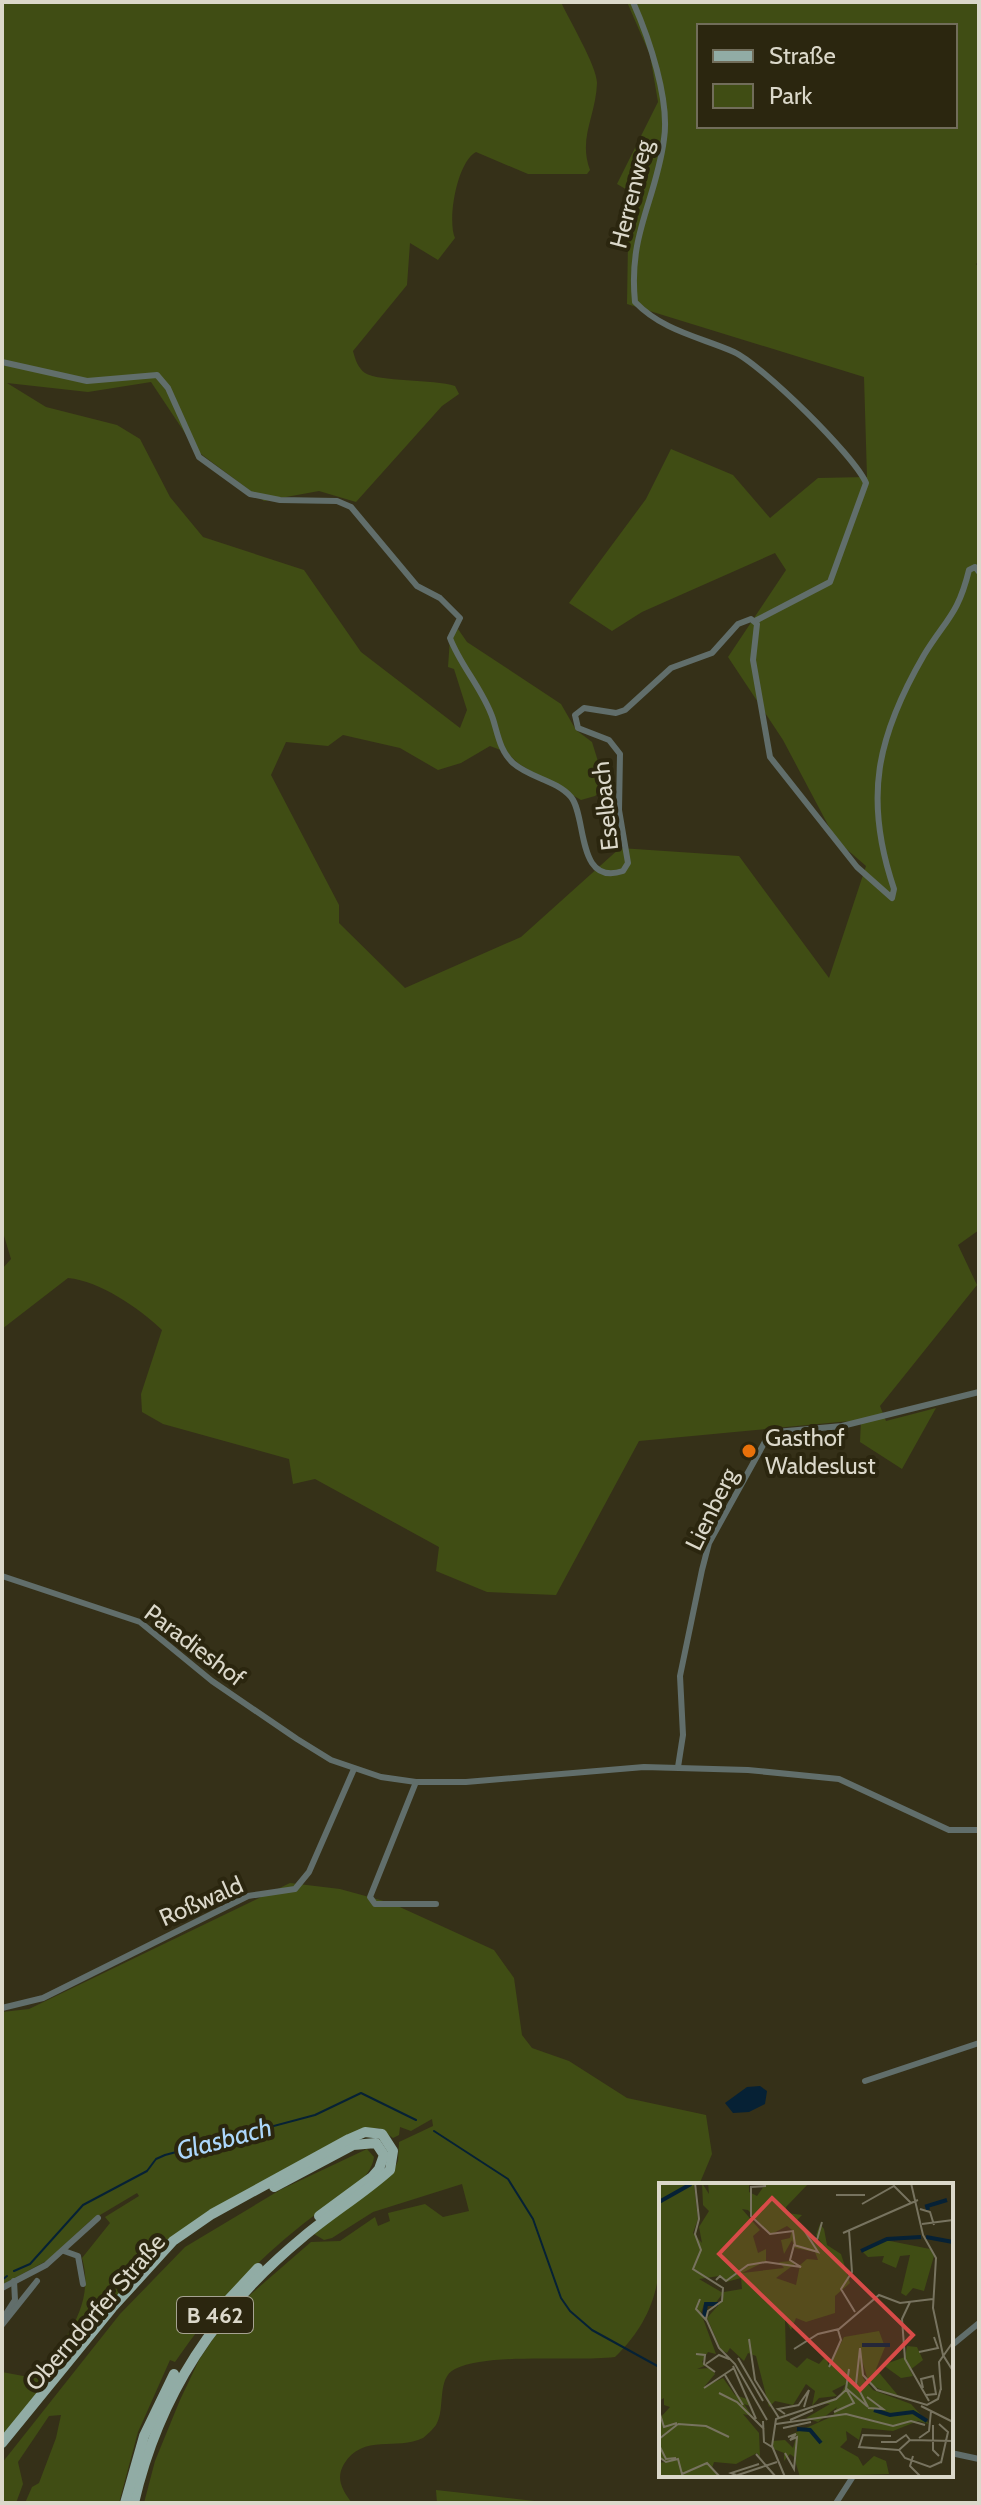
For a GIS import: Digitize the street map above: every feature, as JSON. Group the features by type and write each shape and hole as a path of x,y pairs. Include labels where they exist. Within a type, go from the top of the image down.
{"main road":[{"name":"Oberndorfer Straße","path":"2,2443 112,2308 173,2241 212,2214 349,2139 365,2132 382,2134 393,2151 390,2170 305,2235 257,2279 192,2358 152,2438 134,2503"},
{"name":"Oberndorfer Straße","path":"2,2454 142,2282 178,2246 218,2218 353,2145 376,2143 384,2155 379,2169 259,2267 201,2333 155,2409 125,2503"}],"street":[{"name":"Herrenweg","path":"633,2 651,51 665,125 659,166 640,219 635,249 635,302 656,319 691,337 738,354 852,459 861,471 866,490 830,582 755,621"},
{"name":"Eselbach","path":"2,362 87,381 157,375 168,388 199,457 250,494 280,500 337,501 351,507 417,586 455,610 460,618 450,638 477,684 502,749 517,766 570,796 581,813 584,851 594,863 610,873 623,871 628,863 619,810 620,754 609,740 578,728 575,715 584,708 616,713 625,710 671,668 712,653 738,624 747,619 755,621"},
{"path":"755,621 757,629 753,660 770,757 857,867 892,898 894,889 878,818 876,775 885,735 923,657 955,613 969,570 975,567 979,572"},
{"name":"Lienberg","path":"678,1767 683,1735 680,1676 709,1543 767,1438 776,1432 842,1426 979,1392"},
{"name":"Paradieshof","path":"2,1576 140,1622 236,1699 331,1760 354,1769"},
{"path":"354,1769 416,1782 466,1782 678,1767 839,1779 949,1830 979,1830"},
{"name":"Roßwald","path":"2,2008 43,1998 248,1896 295,1889 309,1872 354,1769"},
{"path":"416,1782 370,1897 375,1904 385,1906 436,1904"},
{"path":"865,2081 979,2043"},
{"path":"2,2288 46,2265 98,2218"},
{"path":"64,2251 78,2256 83,2284"},
{"path":"2,2322 15,2300 14,2281"},
{"path":"2,2322 37,2281"},
{"path":"953,2344 979,2323"},
{"path":"953,2453 979,2459"},
{"path":"836,2503 853,2477"}],"green space":[{"path":"2,2 561,2 596,75 596,95 586,148 590,170 587,174 528,174 476,152 464,167 455,192 452,218 455,238 438,260 410,243 407,285 353,351 359,366 372,376 446,384 455,386 459,394 442,406 356,502 319,491 264,501 197,451 151,382 88,392 7,383 46,407 117,425 140,439 170,497 203,537 304,570 361,652 460,728 467,710 454,669 448,667 450,638 458,629 467,642 561,704 576,730 592,742 606,787 595,796 581,800 519,764 506,752 490,746 461,763 438,770 400,748 343,735 328,746 286,742 271,775 339,905 339,923 405,988 521,937 620,848 739,856 829,978 866,866 836,840 783,740 728,657 786,570 775,553 642,612 612,631 569,603 646,499 671,449 733,475 770,518 818,478 867,477 864,377 627,304 628,242 641,198 617,184 658,102 650,55 627,2 979,2 979,261 976,264 979,268 979,1230 958,1245 977,1285 880,1406 886,1421 936,1408 902,1469 860,1442 861,1420 639,1441 556,1595 487,1592 436,1571 439,1547 315,1479 293,1484 289,1459 163,1424 142,1412 141,1394 162,1330 106,1290 68,1278 2,1329 2,1269 11,1259 2,1229"},
{"path":"290,1883 340,1889 391,1903 494,1950 514,1978 522,2035 532,2048 569,2061 627,2098 706,2115 712,2154 700,2183 659,2183 659,2270 653,2298 645,2318 615,2357 510,2359 455,2369 445,2379 436,2425 424,2437 413,2442 361,2449 344,2464 340,2480 352,2503 144,2503 155,2461 199,2360 223,2324 251,2294 311,2242 340,2241 375,2217 378,2226 390,2221 388,2213 425,2204 443,2217 469,2211 462,2184 373,2212 332,2238 324,2240 314,2234 392,2173 398,2161 399,2142 433,2126 432,2119 411,2131 400,2127 399,2135 393,2138 379,2128 365,2128 163,2246 2,2437 2,2372 34,2378 56,2352 81,2308 85,2276 82,2258 110,2223 105,2217 139,2196 137,2193 90,2221 48,2260 2,2285 2,2012 29,2009"},
{"path":"367,2149 374,2157 372,2166 361,2181 299,2227 260,2262 223,2299 175,2362 170,2360 138,2432 119,2503 25,2503 32,2487 39,2483 61,2415 49,2416 18,2462 23,2484 16,2503 2,2503 2,2463 120,2314 185,2247 280,2190"},
{"path":"436,2490 552,2503 437,2503"}],"water":[{"path":"760,2086 767,2091 765,2104 749,2112 733,2113 725,2103 747,2087"}],"waterway":[{"name":"Glasbach","path":"14,2271 30,2264 83,2205 147,2171 156,2159 165,2155 315,2115 361,2093 416,2120"},
{"name":"Glasbach","path":"434,2131 508,2179 533,2219 561,2298 570,2311 592,2330 659,2367"},
{"name":"Glasbach","path":"2,2280 7,2276"}],"place":[{"name":"Gasthof Waldeslust","path":"749,1451"}]}
